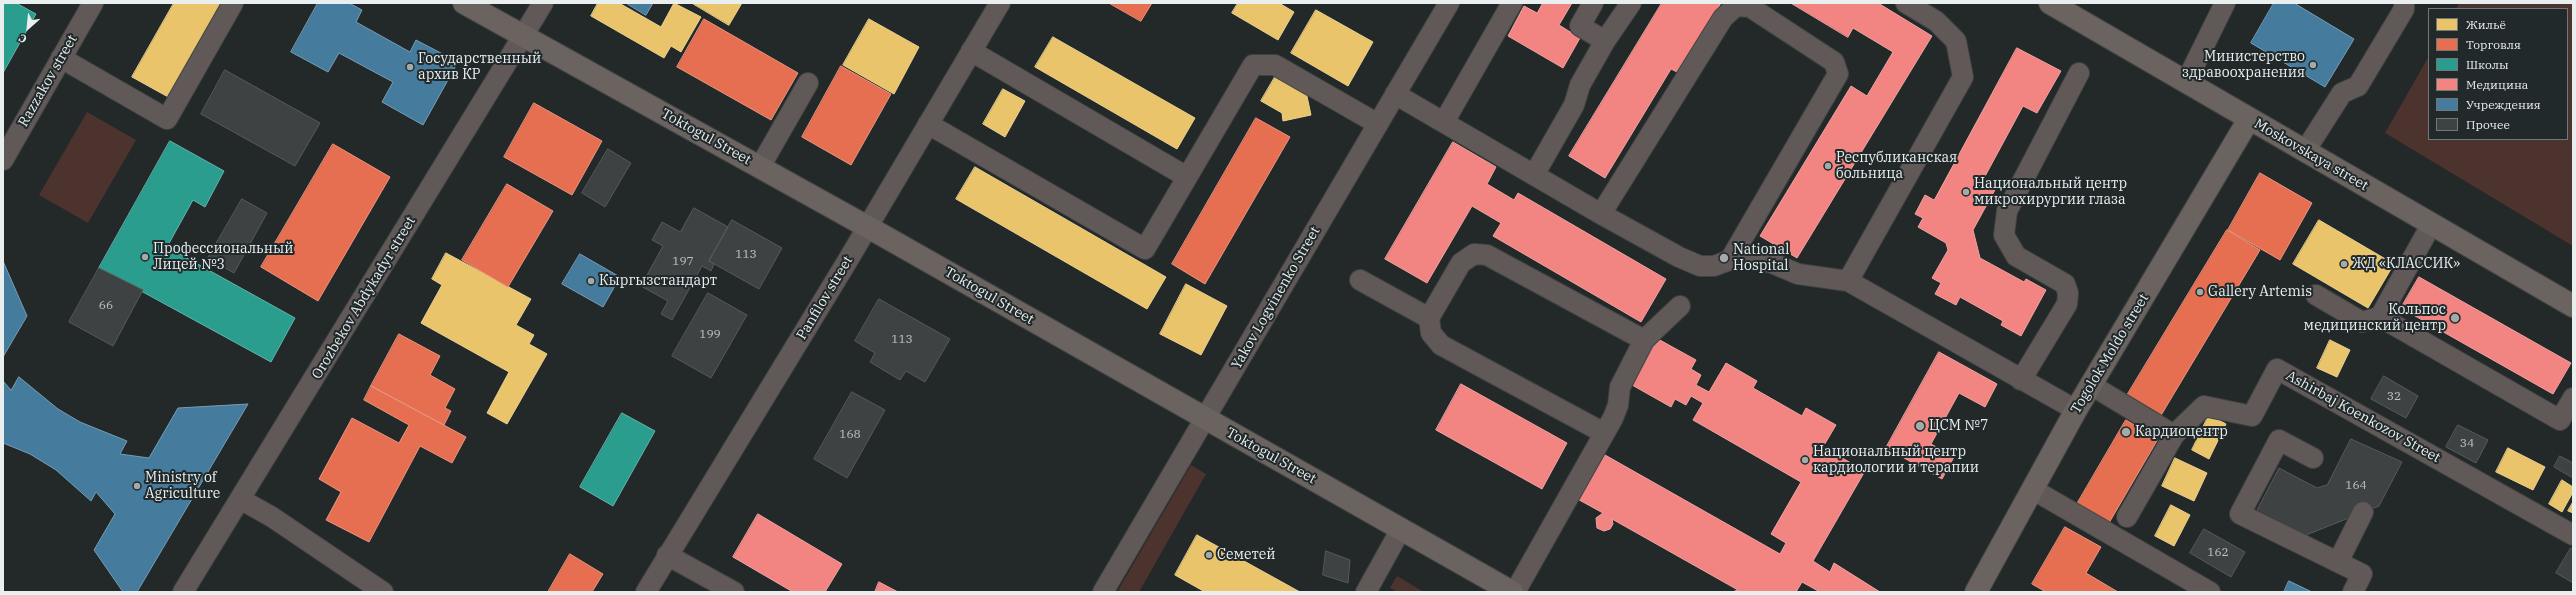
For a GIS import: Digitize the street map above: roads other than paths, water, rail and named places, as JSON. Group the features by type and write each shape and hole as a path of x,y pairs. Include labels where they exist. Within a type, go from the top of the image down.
{"main road":[{"name":"Toktogul Street","path":"464,3 867,227 1513,592"},
{"name":"Moskovskaya street","path":"2050,3 2573,306"},
{"name":"Togolok Moldo street","path":"1976,592 2076,410 2249,119"}],"street":[{"path":"62,58 167,119 233,3"},
{"name":"Orozbekov Abdykadyr street","path":"183,592 543,3"},
{"name":"Panfilov street","path":"646,592 867,227 1000,3"},
{"name":"Yakov Logvinenko Street","path":"1103,592 1449,3"},
{"path":"1444,122 1512,3"},
{"path":"1593,3 1580,26 1605,41"},
{"path":"1534,175 1574,105 1580,85 1605,41 1631,3"},
{"path":"1848,281 1963,77 1956,41 1936,21 1906,3"},
{"path":"2186,82 2225,3"},
{"path":"2305,151 2342,92 2358,86 2404,9 2404,3"},
{"name":"Razzakov street","path":"3,160 62,58 85,6"},
{"path":"1601,214 1723,18 1736,6 1750,7 1834,62 1838,74 1730,260"},
{"path":"972,51 1187,177"},
{"path":"928,124 1145,249 1253,65 1275,64 1378,124"},
{"path":"2021,380 2066,304 2068,293 2065,284 2016,256 2004,235 2007,211 2079,73"},
{"path":"760,167 808,82"},
{"path":"1395,94 1601,214 1700,266 1714,266 1730,260 1752,258 1772,263 1798,274 1848,281 2076,410"},
{"path":"2380,317 2431,225"},
{"path":"1604,432 1441,345 1431,333 1429,318 1461,263 1474,254 1487,255 1644,340"},
{"path":"1360,280 1429,318"},
{"path":"2316,295 2362,322 2380,317 2560,420 2573,398"},
{"path":"1513,592 1604,432 1618,405 1620,387 1644,340 1680,306"},
{"name":"Ashirbaj Koenkozov Street","path":"2174,435 2204,406 2252,416 2277,369 2573,535"},
{"path":"2092,385 2174,435 2127,517"},
{"path":"2313,458 2279,440 2240,514 2362,574 2353,592"},
{"path":"2032,489 2210,592"},
{"path":"240,499 272,517 383,592"},
{"path":"2338,562 2356,518"},
{"path":"1366,592 1401,530"},
{"path":"667,555 734,592"}],"place":[{"name":"Министерство здравоохранения","path":"2313,65"},
{"name":"Государственный архив КР","path":"410,67"},
{"name":"Республиканская больница","path":"1828,166"},
{"name":"Национальный центр микрохирургии глаза","path":"1966,192"},
{"name":"Профессиональный Лицей №3","path":"145,257"},
{"name":"National Hospital","path":"1724,258"},
{"name":"ЖД «КЛАССИК»","path":"2344,264"},
{"name":"Кыргызстандарт","path":"591,281"},
{"name":"Gallery Artemis","path":"2200,292"},
{"name":"Кольпос медицинский центр","path":"2455,318"},
{"name":"ЦСМ №7","path":"1920,426"},
{"name":"Кардиоцентр","path":"2126,432"},
{"name":"Национальный центр кардиологии и терапии","path":"1805,460"},
{"name":"Ministry of Agriculture","path":"137,486"},
{"name":"Семетей","path":"1209,555"}]}
